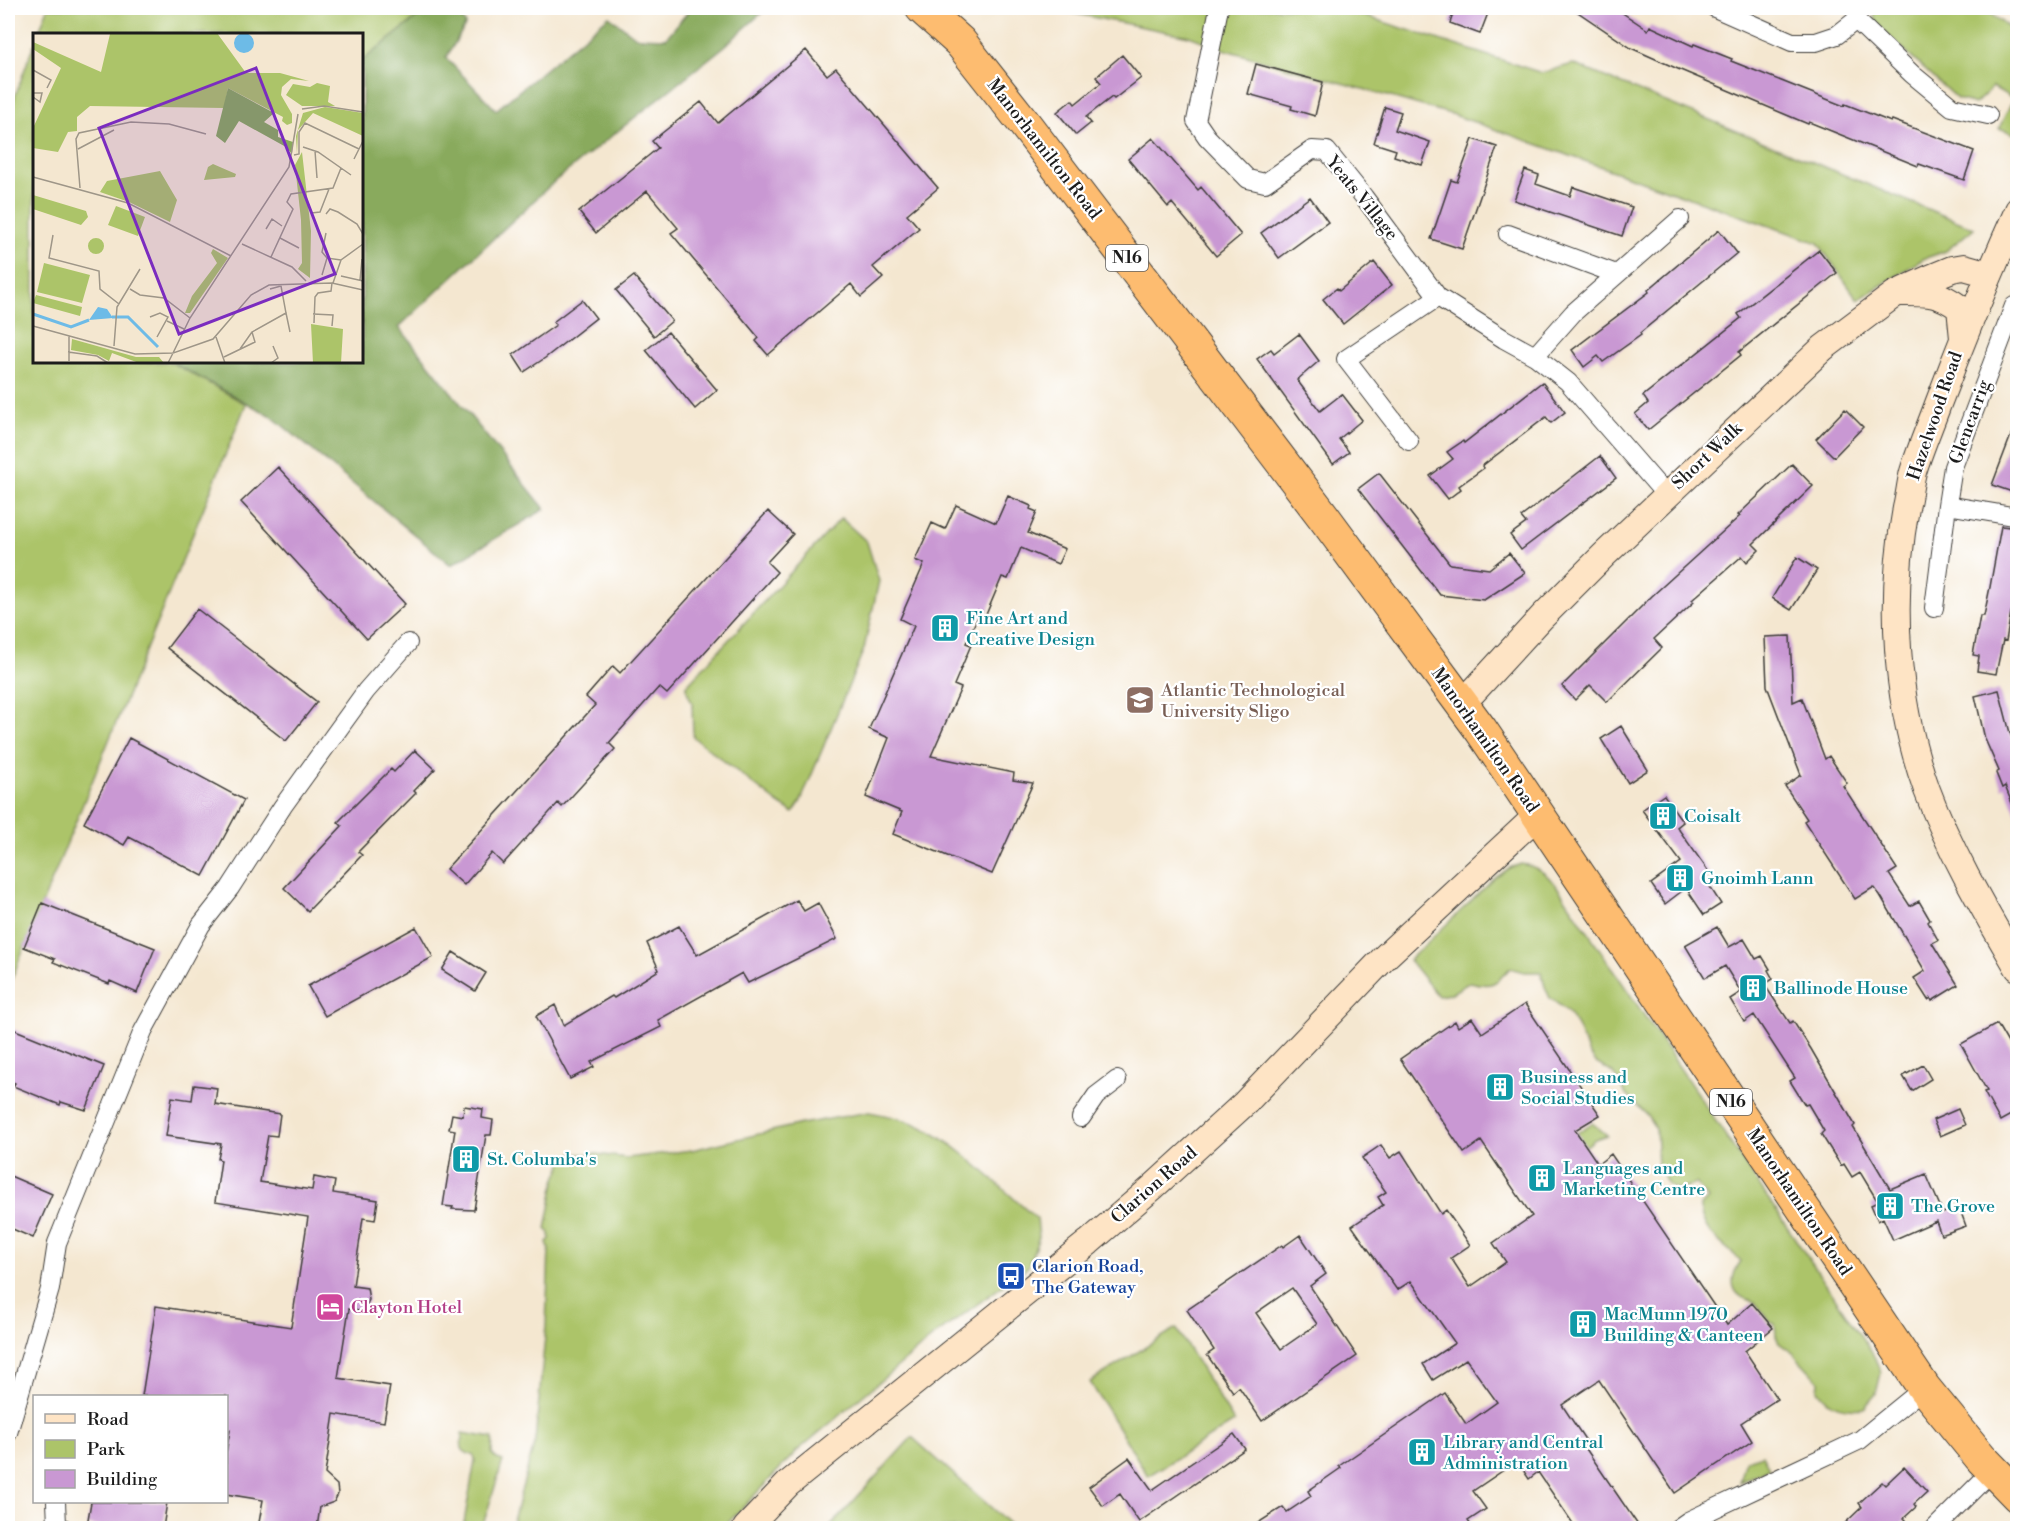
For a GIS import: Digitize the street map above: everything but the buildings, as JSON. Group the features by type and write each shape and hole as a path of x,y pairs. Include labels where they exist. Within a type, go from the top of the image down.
{"highway":[{"name":"Manorhamilton Road","path":"922,8 960,42 1052,159 1323,516 1481,730 1924,1388 2018,1496"}],"street":[{"name":"Yeats Village","path":"1219,8 1196,121 1207,137 1248,179 1265,183 1312,150 1327,151 1438,297 1534,356 1568,382 1666,495"},
{"path":"1715,8 1792,42 1816,42 1837,35 1857,14 1912,74 1952,107 1988,115"},
{"name":"Hazelwood Road","path":"2018,210 1963,338 1913,472 1901,535 1897,600 1900,664 1909,726 1927,789 1959,862 2018,968"},
{"path":"1534,356 1573,313 1680,219"},
{"path":"1508,234 1616,274"},
{"name":"Short Walk","path":"1460,702 1542,617 1666,495 1823,348 1895,294 1952,269 1964,267 1989,274"},
{"path":"1895,294 1927,293 1946,297 1960,308 1963,338"},
{"path":"1409,441 1346,359 1438,297"},
{"name":"Glencarrig","path":"1934,608 1953,467 2014,306"},
{"path":"1947,505 2018,517"},
{"path":"8,1433 50,1289 57,1243 143,1031 201,925 230,888 283,806 366,691 408,643"},
{"name":"Clarion Road","path":"746,1528 788,1484 1089,1242 1153,1187 1245,1103 1386,956 1528,824 1539,817"},
{"path":"1081,1118 1096,1096 1117,1080"},
{"path":"1678,1528 1698,1516 1860,1440 1924,1388"},
{"path":"1935,1528 1993,1470"},
{"path":"56,1503 57,1524 63,1528"}],"green space":[{"path":"48,8 429,8 363,60 363,33 38,33"},
{"path":"429,8 455,8 466,24 446,58 496,110 609,16 636,37 666,38 691,8 767,8 725,46 555,181 399,327 545,509 451,565 271,416 173,363 363,363 363,60"},
{"path":"1046,8 1340,8 1542,73 1573,64 1974,228 1946,251 1923,259 1858,300 1818,243 1454,115 1226,50 1189,36"},
{"path":"1873,8 1982,8 2017,33 2017,135 1999,128 2013,99 1993,87 1975,104 1957,99 1876,25"},
{"path":"33,47 33,363 173,363 246,404 8,988 8,104 11,107"},
{"path":"841,518 867,542 879,581 864,649 800,803 793,813 693,737 692,703 687,685"},
{"path":"1521,864 1534,867 1544,873 1561,892 1873,1354 1881,1373 1876,1394 1864,1408 1844,1408 1832,1404 1822,1396 1818,1390 1819,1381 1793,1353 1779,1343 1775,1323 1770,1321 1754,1301 1740,1296 1736,1291 1733,1281 1734,1274 1741,1261 1714,1237 1704,1223 1701,1206 1708,1199 1696,1183 1684,1189 1676,1189 1668,1185 1658,1166 1656,1129 1647,1115 1626,1095 1621,1083 1613,1073 1596,1063 1589,1054 1568,1012 1550,998 1541,972 1524,972 1510,968 1493,983 1484,985 1470,982 1450,994 1438,996 1409,960 1493,880 1509,868"},
{"path":"869,1112 906,1120 950,1144 1037,1219 1039,1237 1028,1267 934,1336 796,1452 723,1528 511,1528 535,1441 546,1326 549,1249 547,1242 550,1239 550,1233 546,1229 555,1181 564,1159 571,1154 627,1158 692,1150 801,1124"},
{"path":"1592,1123 1607,1135 1595,1139 1584,1148 1573,1136"},
{"path":"1176,1328 1234,1422 1148,1476 1090,1382"},
{"path":"462,1433 493,1438 492,1454 503,1461 482,1528 463,1528 475,1461 474,1456 462,1448"},
{"path":"912,1437 1014,1528 829,1528"},
{"path":"1762,1455 1769,1468 1740,1482 1746,1460"}],"place":[{"name":"Fine Art and Creative Design","path":"945,628"},
{"name":"Atlantic Technological University Sligo","path":"1140,700"},
{"name":"Coisalt","path":"1663,816"},
{"name":"Gnoimh Lann","path":"1680,878"},
{"name":"Ballinode House","path":"1753,988"},
{"name":"Business and Social Studies","path":"1500,1087"},
{"name":"St. Columba's","path":"466,1159"},
{"name":"Languages and Marketing Centre","path":"1542,1178"},
{"name":"The Grove","path":"1890,1206"},
{"name":"Clarion Road, The Gateway","path":"1011,1276"},
{"name":"Clayton Hotel","path":"330,1307"},
{"name":"MacMunn 1970 Building & Canteen","path":"1583,1324"},
{"name":"Library and Central Administration","path":"1422,1452"}]}
